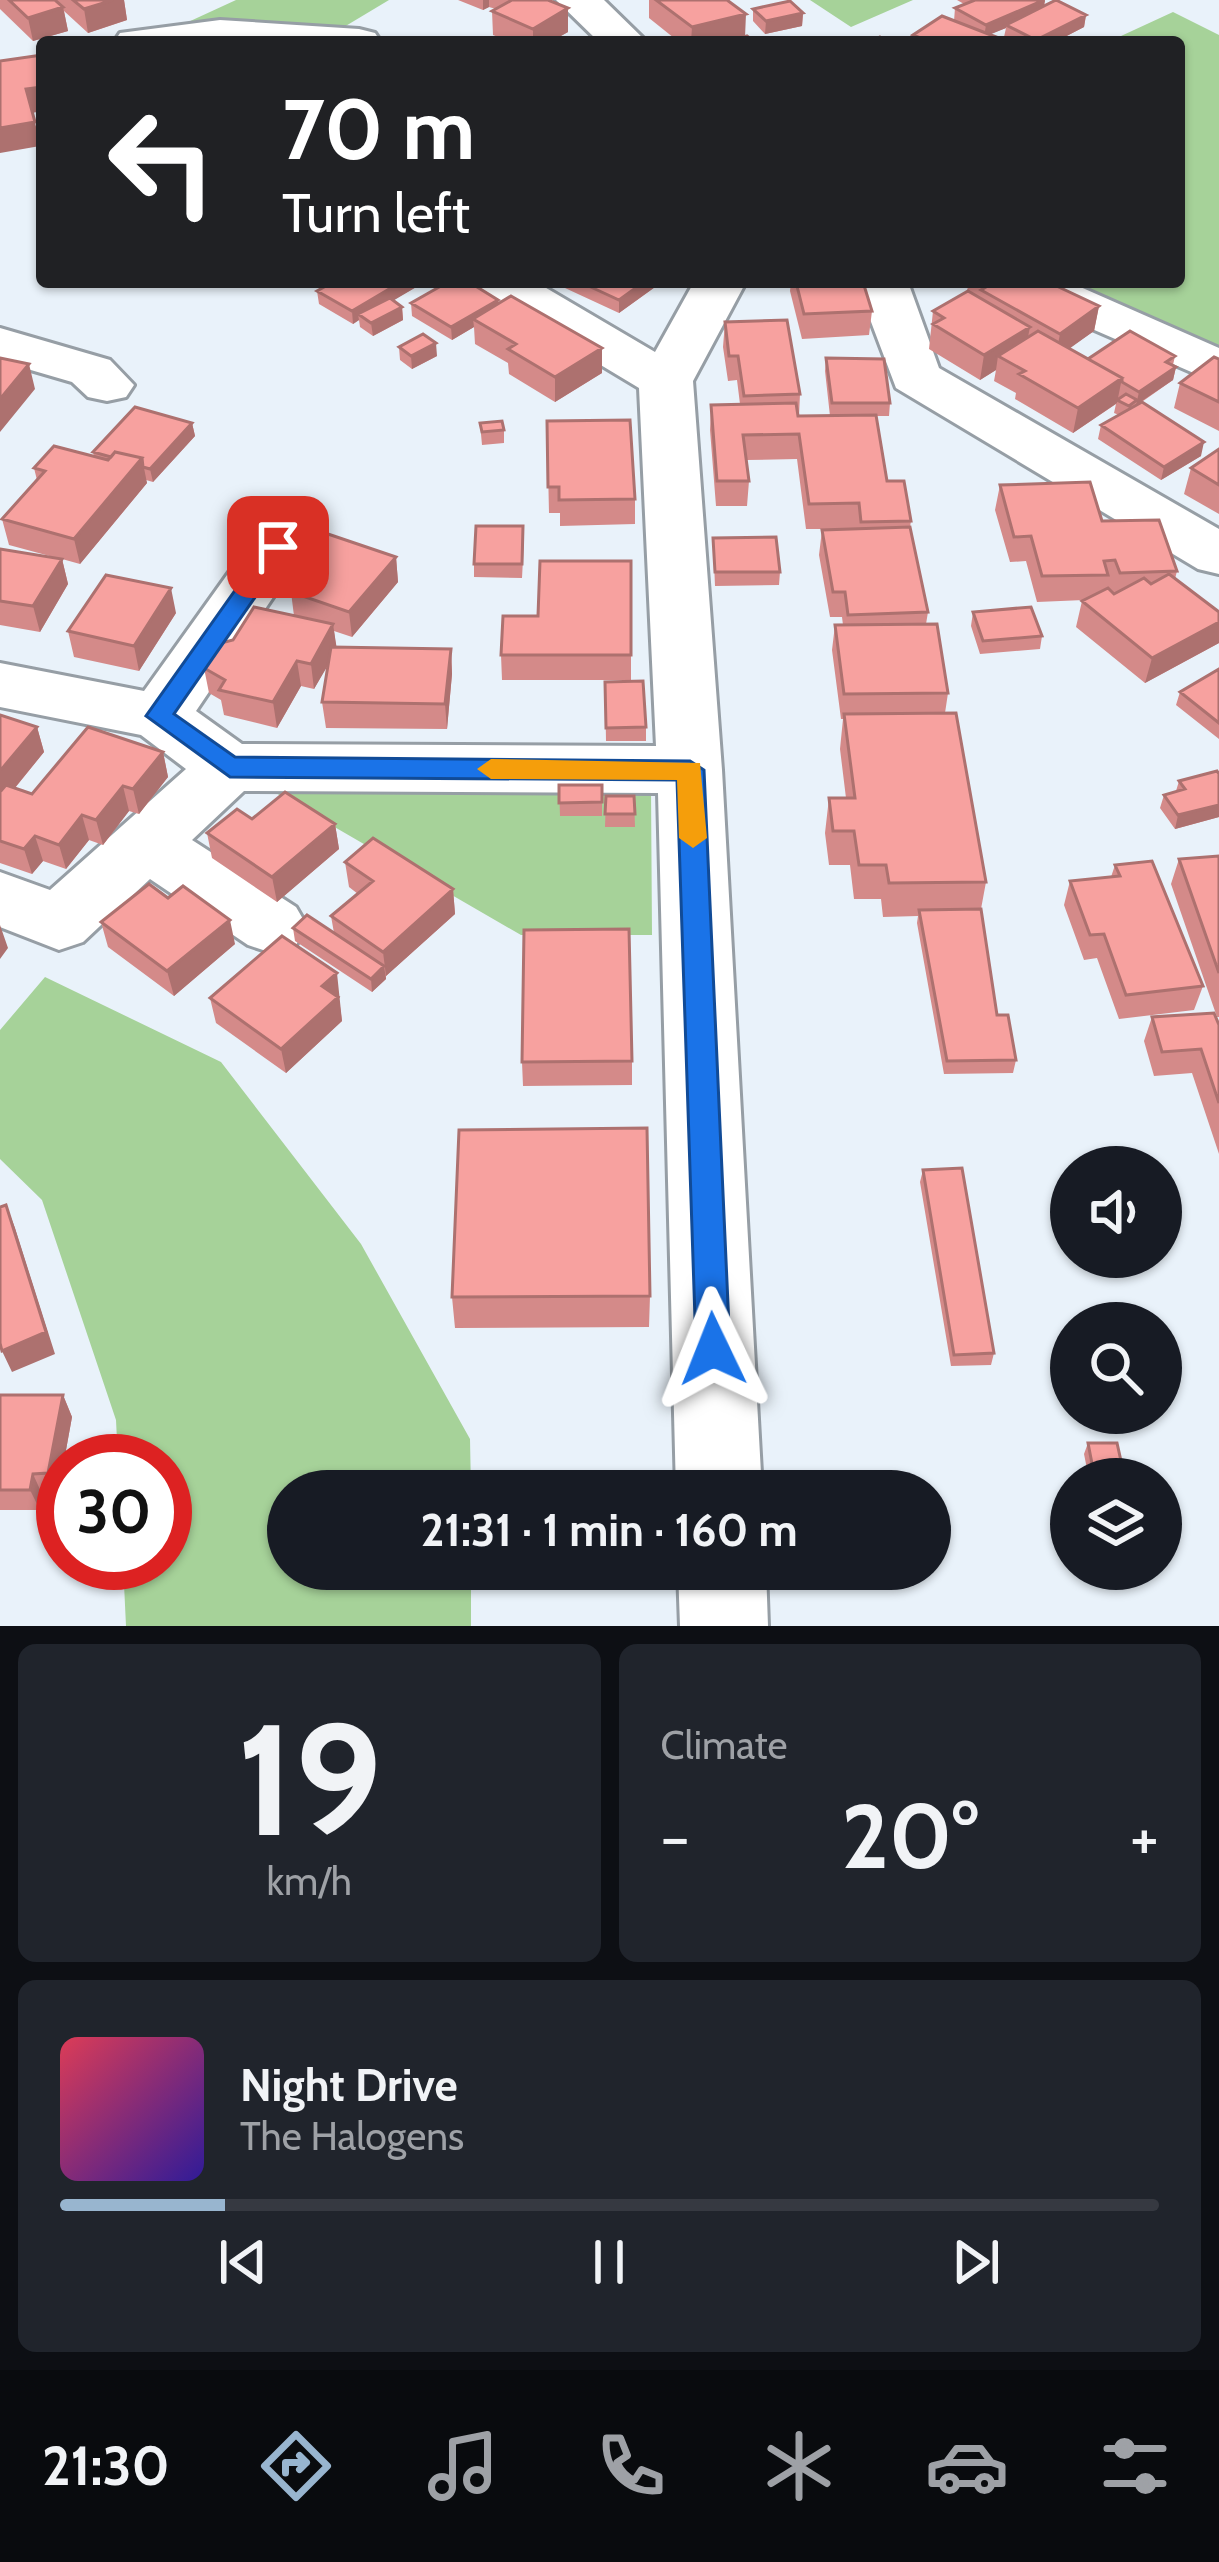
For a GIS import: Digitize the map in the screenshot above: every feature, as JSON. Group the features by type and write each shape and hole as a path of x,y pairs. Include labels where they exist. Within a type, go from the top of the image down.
{"street":[{"path":"125,0 149,36"},
{"path":"578,0 618,36"},
{"path":"253,36 310,36"},
{"path":"509,288 666,381"},
{"path":"717,1470 690,770 666,381 718,288"},
{"path":"883,288 915,377 1219,555"},
{"path":"1040,288 1219,368"},
{"path":"0,344 91,371 107,386"},
{"path":"159,716 278,547"},
{"path":"0,685 159,716 230,767 690,770"},
{"path":"0,898 59,923 230,767"},
{"path":"146,843 272,926"},
{"path":"723,1590 724,1626"}],"green space":[{"path":"236,0 389,0 344,27 247,20 186,23"},
{"path":"810,0 913,0 851,27"},
{"path":"1173,12 1219,35 1219,350 1081,288 1185,288 1185,36 1121,36"},
{"path":"269,789 651,789 652,935 521,935"},
{"path":"45,977 221,1062 361,1244 470,1439 471,1470 267,1470 267,1590 471,1590 471,1626 126,1626 124,1590 192,1590 192,1434 117,1434 116,1420 42,1200 0,1159 0,1030"}],"building":[{"path":"9,0 55,0 63,7 28,18"},
{"path":"73,0 113,0 84,9"},
{"path":"512,0 548,0 568,8 533,29 492,11"},
{"path":"656,0 727,0 746,14 692,27"},
{"path":"975,0 1044,0 986,25 955,8"},
{"path":"1056,0 1086,15 1044,36 1028,36 1006,25"},
{"path":"790,1 803,13 766,21 753,9"},
{"path":"942,16 994,36 915,36"},
{"path":"36,56 36,88 26,89 35,122 0,128 0,61"},
{"path":"322,288 391,288 352,311 317,291"},
{"path":"437,288 479,288 498,300 451,327 411,303"},
{"path":"593,288 636,288 619,300"},
{"path":"798,288 865,288 872,311 804,314"},
{"path":"1061,288 1099,306 1060,334 981,290"},
{"path":"968,291 1030,327 984,355 933,324 944,318 933,311"},
{"path":"511,296 602,348 555,377 508,349 516,344 473,319"},
{"path":"390,298 402,307 371,323 358,314"},
{"path":"787,320 800,394 744,396 738,356 729,356 725,322"},
{"path":"1038,331 1122,378 1078,408 1019,374 1025,371 998,356"},
{"path":"1130,331 1175,356 1166,362 1176,367 1139,392 1088,359"},
{"path":"423,334 436,343 411,356 399,347"},
{"path":"1214,357 1219,359 1219,402 1180,383"},
{"path":"0,358 29,364 0,399"},
{"path":"826,358 884,359 890,403 832,403"},
{"path":"1126,394 1137,400 1129,406 1117,400"},
{"path":"1142,402 1204,442 1164,467 1101,425"},
{"path":"796,403 798,416 876,415 887,481 904,481 911,521 861,522 859,503 809,504 799,434 743,435 749,481 717,481 711,405"},
{"path":"135,407 192,423 150,469 143,467 142,458 93,452"},
{"path":"630,420 635,499 559,500 559,487 548,487 547,421"},
{"path":"502,421 504,430 482,432 480,423"},
{"path":"54,446 108,460 115,452 142,458 74,539 2,519 45,471 34,468"},
{"path":"1219,449 1219,485 1191,468"},
{"path":"1090,482 1102,521 1159,520 1177,571 1120,573 1115,560 1104,561 1108,575 1042,576 1031,536 1014,537 1000,485"},
{"path":"476,526 523,526 522,564 474,564"},
{"path":"910,527 928,612 848,615 845,592 833,592 822,530"},
{"path":"325,533 396,557 349,612 291,592 312,567 299,562"},
{"path":"776,537 780,572 715,572 713,538"},
{"path":"0,549 62,559 33,606 0,601"},
{"path":"540,561 631,561 631,655 501,655 503,616 538,616"},
{"path":"1169,574 1219,612 1219,622 1152,658 1082,601 1108,588 1114,594 1144,578 1151,584"},
{"path":"106,575 171,588 134,646 68,631"},
{"path":"254,607 333,624 311,664 297,661 273,702 219,690 225,680 204,668 205,654 233,640"},
{"path":"1031,607 1042,636 983,641 973,612"},
{"path":"937,624 948,693 844,694 835,625"},
{"path":"331,647 451,649 445,704 322,702"},
{"path":"1219,669 1219,723 1180,692"},
{"path":"643,681 646,727 606,728 605,682"},
{"path":"956,713 986,882 889,883 886,865 859,865 854,831 833,831 829,798 855,798 844,714"},
{"path":"0,715 37,727 0,771"},
{"path":"88,727 163,752 133,789 123,786 96,820 82,815 59,845 35,836 24,849 0,841 0,792 6,785 32,794"},
{"path":"1217,771 1219,805 1178,815 1164,795 1185,789 1179,781"},
{"path":"559,785 602,785 602,802 559,803"},
{"path":"285,792 335,824 272,877 207,833 237,809 252,819"},
{"path":"606,796 634,796 635,814 605,814"},
{"path":"373,838 453,889 383,952 331,916 373,881 345,862"},
{"path":"1219,856 1219,973 1179,859"},
{"path":"1152,861 1203,986 1126,995 1104,934 1090,935 1070,881 1120,876 1115,865"},
{"path":"149,884 168,898 183,886 230,920 167,971 101,922"},
{"path":"981,909 997,1015 1008,1015 1016,1060 947,1061 919,910"},
{"path":"307,915 384,966 371,979 293,928"},
{"path":"629,929 632,1061 522,1062 524,930"},
{"path":"282,936 337,973 322,986 338,997 281,1049 210,998"},
{"path":"1214,1013 1219,1025 1219,1103 1201,1049 1162,1052 1152,1017"},
{"path":"647,1128 650,1296 452,1297 459,1130"},
{"path":"962,1168 994,1353 954,1355 923,1170"},
{"path":"6,1205 46,1332 2,1351 0,1207"},
{"path":"0,1395 63,1395 56,1434 36,1434 36,1474 30,1490 0,1490"},
{"path":"1088,1443 1117,1443 1120,1458 1091,1458"}],"slow traffic":[{"path":"491,769 690,770 693,838"}],"route":[{"path":"278,547 159,716 230,767 690,770 713,1349"}]}
